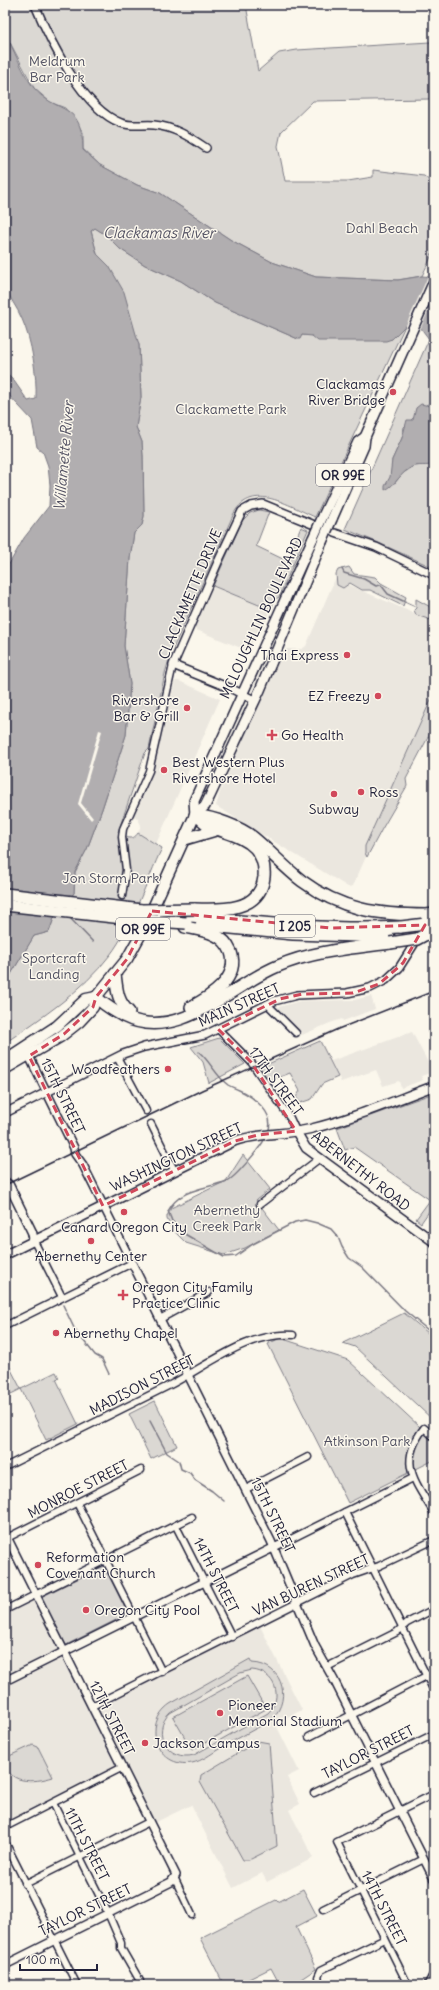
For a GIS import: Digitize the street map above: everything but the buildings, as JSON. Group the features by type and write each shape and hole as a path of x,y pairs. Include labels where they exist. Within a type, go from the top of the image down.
{"highway":[{"path":"189,919 221,910 239,907 256,896 263,881 263,862 255,848 247,842 208,825 195,815"},
{"path":"195,815 212,817 249,835 294,875 326,896 367,911 409,915 434,914"},
{"name":"MCLOUGHLIN BOULEVARD","path":"5,1069 46,1046 75,1025 93,1007 96,997 127,959 145,926 195,815"},
{"path":"185,839 219,829"},
{"name":"I 205","path":"5,894 141,915"},
{"name":"I 205","path":"5,905 189,919 293,934 395,936 433,929"},
{"path":"96,997 140,1017 154,1018 188,1008 210,995 228,978 233,965 233,957 227,944 189,919"},
{"path":"96,997 106,1007 136,1022 149,1024 163,1023 193,1014 213,1004 269,970 296,959 395,936"},
{"path":"115,974 117,996 129,1012"},
{"name":"MCLOUGHLIN BOULEVARD","path":"5,1060 51,1030 86,999 96,997"}],"main road":[{"name":"MCLOUGHLIN BOULEVARD","path":"195,815 194,801 242,694 328,517 358,442 365,437 434,281"},
{"name":"MCLOUGHLIN BOULEVARD","path":"195,815 208,801 254,700 317,540"},
{"name":"WASHINGTON STREET","path":"5,1255 235,1141 254,1135 296,1131 333,1122 434,1086"},
{"name":"ABERNETHY ROAD","path":"296,1131 304,1146 434,1242"},
{"path":"5,1182 9,1185 32,1232 34,1241"},
{"path":"5,1190 27,1234 34,1241"}],"street":[{"path":"35,5 74,79 86,95 102,110 121,123 131,125 167,126 185,134 206,148"},
{"name":"CLACKAMETTE DRIVE","path":"122,896 126,870 122,837 123,829 149,771 173,664 240,513 248,507 260,504 270,506 312,524"},
{"path":"335,534 376,547 434,575"},
{"path":"173,664 254,700"},
{"name":"MAIN STREET","path":"5,1113 117,1057 144,1047 197,1037 218,1029 267,1004 302,994 353,993 379,984 390,977 403,964 434,910"},
{"path":"267,1004 296,1033"},
{"name":"17TH STREET","path":"218,1029 251,1062 290,1118 296,1131"},
{"name":"15TH STREET","path":"29,1056 74,1148 75,1154 83,1165 104,1206 246,1489 274,1547 312,1639 352,1715 434,1880"},
{"path":"117,1057 146,1111"},
{"path":"151,1124 174,1170"},
{"path":"260,1204 320,1158"},
{"path":"34,1241 62,1297"},
{"path":"5,1326 132,1263"},
{"path":"160,1319 209,1292"},
{"name":"MADISON STREET","path":"5,1467 189,1376 232,1350 256,1339 281,1334 293,1335"},
{"path":"434,1437 424,1428 414,1444 410,1456 410,1467 413,1478 434,1513"},
{"path":"246,1489 308,1457"},
{"name":"MONROE STREET","path":"6,1537 141,1470"},
{"path":"5,1681 413,1478"},
{"path":"77,1503 162,1672"},
{"path":"345,1512 434,1691"},
{"path":"5,1610 192,1517"},
{"name":"14TH STREET","path":"176,1526 232,1636"},
{"name":"12TH STREET","path":"6,1537 176,1873 175,1879 192,1915"},
{"name":"VAN BUREN STREET","path":"92,1706 353,1575 373,1568 434,1540"},
{"path":"327,1667 397,1632 402,1627 434,1609"},
{"path":"309,1737 434,1672"},
{"name":"TAYLOR STREET","path":"314,1793 434,1734"},
{"path":"5,1827 123,1768"},
{"path":"400,1811 434,1794"},
{"name":"11TH STREET","path":"53,1803 108,1913 121,1943 121,1948 140,1981"},
{"name":"14TH STREET","path":"400,1811 337,1842 408,1985"},
{"path":"25,1884 149,1822"},
{"path":"5,1842 77,1985"},
{"path":"324,1909 424,1859"},
{"name":"TAYLOR STREET","path":"5,1965 175,1879"},
{"path":"321,1985 318,1974 321,1970 385,1939"},
{"path":"428,1985 434,1974"}],"highlighted area":[{"path":"152,911 330,928 425,925 403,963 379,984 353,993 302,994 280,999 218,1029 251,1062 296,1131 258,1135 235,1141 103,1206 29,1056 64,1034 93,1007 96,997 127,959"}],"shaded area":[{"path":"335,579 434,622 434,704 353,886 348,887 216,806 220,792 282,652 287,649 302,649 306,646"},
{"path":"213,586 271,610 262,630 246,650 194,629"},
{"path":"175,681 179,681 220,699 156,844 138,833 141,825 138,819 133,815 150,777"},
{"path":"371,996 375,1009 343,1021 342,1019 330,1023 302,1035 275,1008 300,1001 354,1000"},
{"path":"412,1032 433,1072 421,1076 423,1080 401,1088 399,1081 383,1086 376,1070 341,1082 331,1061"},
{"name":"Jackson Campus","path":"34,1600 90,1711 260,1626 302,1710 275,1723 299,1771 287,1777 300,1804 289,1810 313,1858 267,1882 262,1873 233,1888 191,1805 154,1823 125,1764 5,1823 5,1614"}],"green space":[{"path":"5,5 246,5 258,71 279,53 297,50 430,42 434,43 434,95 429,99 313,101 281,132 278,146 285,181 348,181 373,177 373,170 424,176 431,182 435,243 431,257 422,276 398,280 316,277 272,262 231,240 160,193 137,185 100,165 83,149 83,132 65,108 50,102 34,88 5,33"},
{"name":"Clackamette Park","path":"95,228 106,235 120,249 145,265 181,281 215,303 298,339 302,335 392,339 405,326 315,517 283,502 261,497 251,499 242,504 234,513 171,653 165,673 149,749 145,753 118,832 129,838 136,836 138,833 162,848 125,931 110,955 87,981 61,1003 5,1043 5,984 34,936 49,932 54,918 74,893 75,872 87,849 102,809 126,735 130,684 124,646 130,558 134,533 142,525 144,516 142,442 136,427 141,397 139,345 109,266 97,254 91,231"},
{"path":"429,339 434,339 434,407 427,404 404,427 402,438 392,460 391,477 395,483 402,474 414,466 434,464 434,568 345,529"},
{"path":"259,510 269,512 256,546 287,561 301,527 308,530 279,597 274,600 271,610 213,586 242,521 250,513"},
{"path":"349,567 354,574 375,577 381,583 406,597 403,606 370,590 362,590 350,583 343,588 337,585 336,574 338,570"},
{"path":"416,599 434,609 434,621 416,615 414,610 416,608"},
{"path":"434,693 434,726 406,779 407,786 367,857 365,853 365,846"},
{"path":"219,1038 245,1064 209,1083 203,1062 191,1047"},
{"path":"320,1041 338,1077 322,1084 312,1099 300,1103 296,1097 300,1091 290,1073 267,1082 259,1068"},
{"path":"434,1093 434,1209 430,1210 421,1223 416,1219 430,1200 354,1147 345,1150 337,1128"},
{"name":"Abernethy Creek Park","path":"243,1155 270,1189 256,1200 279,1230 245,1248 224,1255 186,1243 172,1229 167,1219 171,1208 226,1181"},
{"path":"404,1313 434,1338 434,1421 355,1347 343,1343"},
{"name":"Atkinson Park","path":"280,1338 348,1360 434,1440 434,1460 348,1503 268,1344"},
{"path":"5,1358 21,1389 5,1397"},
{"path":"56,1372 59,1378 56,1379 78,1424 46,1440 21,1389"},
{"path":"155,1401 177,1446 151,1459 129,1414"},
{"name":"Oregon City Pool","path":"104,1566 128,1614 66,1645 41,1597"},
{"path":"250,1659 252,1663 263,1665 272,1670 278,1677 282,1686 283,1696 281,1705 276,1714 268,1722 203,1759 192,1763 180,1763 170,1759 162,1752 157,1743 155,1733 156,1722 161,1713 170,1704","holes":["252,1670 266,1675 275,1686 275,1700 273,1707 268,1713 194,1755 185,1756 176,1754 165,1744 162,1736 162,1729 164,1721 170,1713 240,1673"]},
{"path":"247,1676 266,1709 192,1750 173,1717"},
{"path":"258,1741 269,1743 277,1846 249,1860 243,1860 200,1782 201,1775"},
{"path":"33,1745 38,1747 53,1777 29,1781 22,1780 10,1773 6,1767 5,1758"},
{"path":"303,1889 317,1916 296,1927 316,1969 292,1985 280,1985 271,1968 237,1985 224,1985 200,1938 276,1900 278,1902"}],"water":[{"path":"5,33 30,83 42,96 67,110 73,116 78,123 82,134 83,150 100,165 137,185 160,193 231,240 272,262 316,277 398,280 422,276 434,277 434,339 429,339 420,327 405,326 392,339 386,341 318,341 312,336 302,335 300,339 298,339 215,303 181,281 145,265 120,249 106,235 95,228 91,231 97,254 109,266 124,292 139,345 141,397 136,427 142,442 144,516 142,525 134,533 130,558 124,646 130,684 126,735 102,809 87,849 75,872 74,893 54,918 49,932 34,936 5,984 5,582 8,566 24,538 49,506 50,485 48,466 43,452 37,447 32,420 5,391 5,372 12,378 28,401 36,399 35,369 29,337 20,315 5,286"},
{"path":"421,404 434,407 434,464 412,467 404,472 389,488 385,490 385,486 390,477 392,460 402,438 407,420 413,420 416,408"}],"pier":[{"path":"429,274 434,275 434,298 420,330 406,328 404,330"},
{"path":"99,730 102,731 81,803 93,818 91,820 78,804"}],"waterway":[{"path":"342,569 344,573 364,579 376,586 381,585 388,594 414,606"},
{"path":"69,917 93,942"},
{"path":"428,1032 434,1035"},
{"path":"199,1052 229,1086 245,1093 262,1107 269,1119 270,1125 268,1132"},
{"path":"265,1138 259,1148 231,1179 219,1184 194,1190 173,1203 168,1211 172,1221 183,1233 224,1257 236,1256 253,1244 295,1222 305,1220 331,1229 338,1237 349,1258 362,1267 405,1311 434,1335"},
{"path":"63,1305 75,1330 95,1355 102,1359 109,1374"},
{"path":"150,1421 167,1453 179,1461 181,1469 190,1473 195,1480 224,1501"}],"railway":[{"path":"5,1185 202,1090 338,1029 434,991"}],"place":[{"name":"Clackamas River Bridge","path":"393,392"},
{"name":"Thai Express","path":"347,655"},
{"name":"EZ Freezy","path":"378,696"},
{"name":"Rivershore Bar & Grill","path":"187,708"},
{"name":"Go Health","path":"272,735"},
{"name":"Best Western Plus Rivershore Hotel","path":"164,770"},
{"name":"Ross","path":"361,792"},
{"name":"Subway","path":"334,794"},
{"name":"Woodfeathers","path":"168,1069"},
{"name":"Canard Oregon City","path":"124,1212"},
{"name":"Abernethy Center","path":"91,1241"},
{"name":"Oregon City Family Practice Clinic","path":"123,1295"},
{"name":"Abernethy Chapel","path":"56,1333"},
{"name":"Reformation Covenant Church","path":"38,1565"},
{"name":"Oregon City Pool","path":"86,1610"},
{"name":"Pioneer Memorial Stadium","path":"220,1713"},
{"name":"Jackson Campus","path":"145,1743"}],"park label":[{"name":"Meldrum Bar Park","path":"57,70"},
{"name":"Dahl Beach","path":"382,228"},
{"name":"Jon Storm Park","path":"111,878"},
{"name":"Sportcraft Landing","path":"54,966"}],"water label":[{"name":"Clackamas River","path":"159,233"},
{"name":"Willamette River","path":"64,456"}]}
